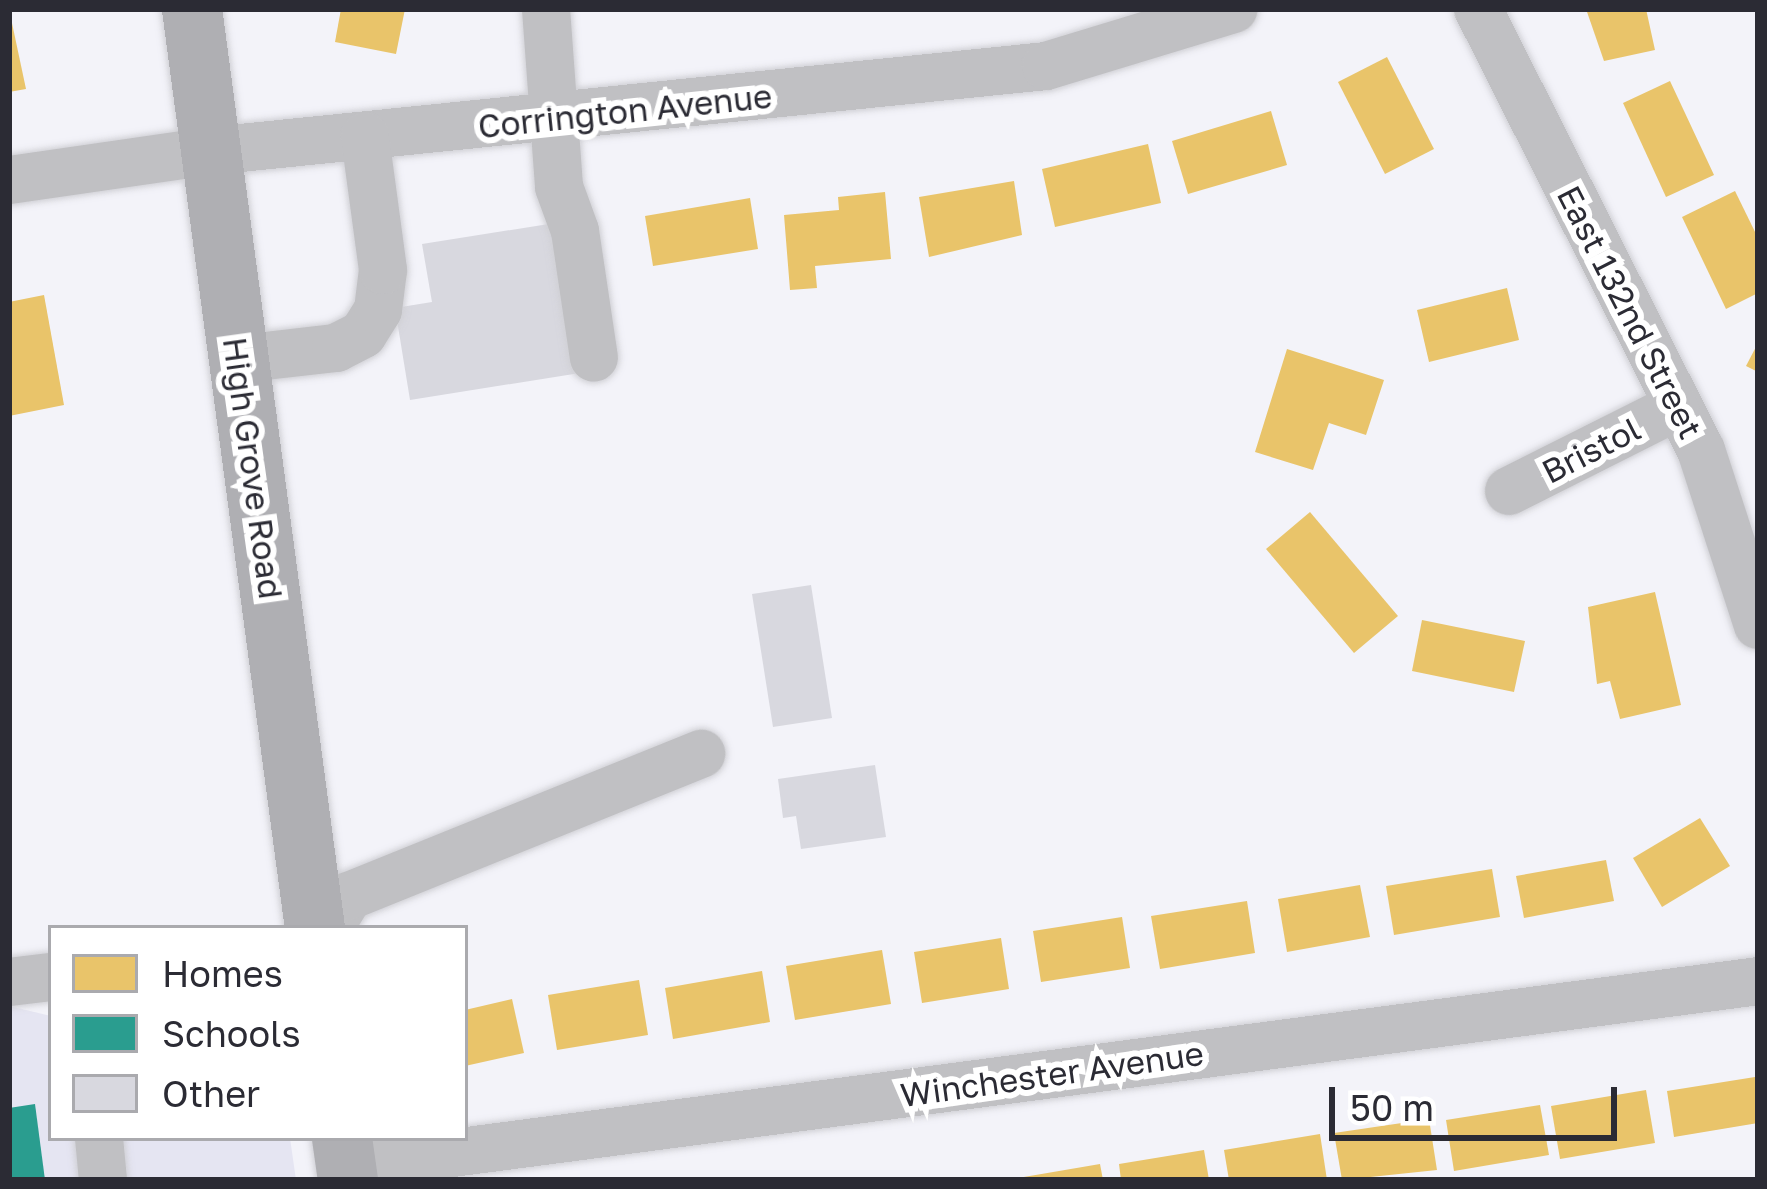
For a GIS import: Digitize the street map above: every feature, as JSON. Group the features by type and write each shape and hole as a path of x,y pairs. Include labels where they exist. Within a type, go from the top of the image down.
{"main road":[{"name":"High Grove Road","path":"192,9 315,925"}],"street":[{"path":"546,9 559,188 575,231 594,358"},
{"name":"Corrington Avenue","path":"9,180 211,151 1046,66 1234,9"},
{"name":"East 132nd Street","path":"1478,9 1674,408 1744,516 1758,625"},
{"path":"238,359 336,348 363,334 378,310 383,270 365,136"},
{"name":"Bristol","path":"1508,491 1674,408"},
{"path":"331,925 350,896 701,754"},
{"path":"9,982 48,977"},
{"name":"Winchester Avenue","path":"346,1162 1758,981"},
{"path":"98,1141 104,1180"}],"shaded area":[{"path":"9,1006 48,1015 48,1141 290,1141 296,1180 9,1180"}],"building: Homes":[{"path":"9,9 26,89 9,92"},
{"path":"341,9 405,9 396,54 335,42"},
{"path":"1586,9 1646,9 1655,50 1604,61"},
{"path":"1387,57 1434,149 1385,174 1338,82"},
{"path":"1670,81 1714,175 1666,197 1623,103"},
{"path":"1271,111 1287,165 1188,194 1172,141"},
{"path":"1148,144 1161,203 1055,227 1042,169"},
{"path":"1014,181 1022,235 929,257 919,197"},
{"path":"1735,191 1758,238 1758,293 1726,309 1682,217"},
{"path":"885,192 891,259 815,266 817,288 790,290 784,215 839,210 838,197"},
{"path":"750,198 758,249 653,266 645,216"},
{"path":"1507,288 1519,340 1429,362 1417,310"},
{"path":"44,295 64,405 9,416 9,302"},
{"path":"1758,343 1758,372 1746,366"},
{"path":"1287,349 1384,380 1366,435 1329,423 1313,470 1255,452"},
{"path":"1310,512 1398,616 1354,653 1266,549"},
{"path":"1655,592 1681,705 1620,719 1610,681 1597,684 1588,607"},
{"path":"1422,620 1525,641 1514,692 1412,671"},
{"path":"1700,818 1730,866 1662,907 1633,858"},
{"path":"1606,860 1614,901 1524,918 1516,876"},
{"path":"1492,869 1500,917 1394,935 1386,886"},
{"path":"1360,885 1370,937 1287,952 1278,899"},
{"path":"1247,901 1255,953 1160,969 1151,916"},
{"path":"1122,917 1130,968 1041,982 1033,931"},
{"path":"1001,938 1009,989 922,1003 914,952"},
{"path":"882,950 891,1004 795,1020 786,966"},
{"path":"762,971 770,1022 673,1039 665,988"},
{"path":"639,980 648,1035 557,1050 548,995"},
{"path":"512,999 524,1053 468,1065 468,1009"},
{"path":"1755,1077 1758,1123 1674,1137 1667,1091"},
{"path":"1646,1090 1655,1143 1560,1159 1551,1106"},
{"path":"1540,1105 1549,1155 1454,1171 1446,1120"},
{"path":"1429,1119 1437,1170 1342,1180 1334,1133"},
{"path":"1320,1134 1327,1180 1229,1180 1224,1150"},
{"path":"1204,1150 1209,1180 1121,1180 1119,1164"},
{"path":"1100,1164 1103,1180 1018,1180 1018,1178"}],"building: Schools":[{"path":"35,1104 45,1180 9,1180 9,1108"}],"building: Other":[{"path":"555,223 580,373 410,400 395,308 432,302 422,244"},
{"path":"811,585 832,718 773,727 752,594"},
{"path":"875,765 886,837 801,849 796,816 783,818 778,779"}]}
